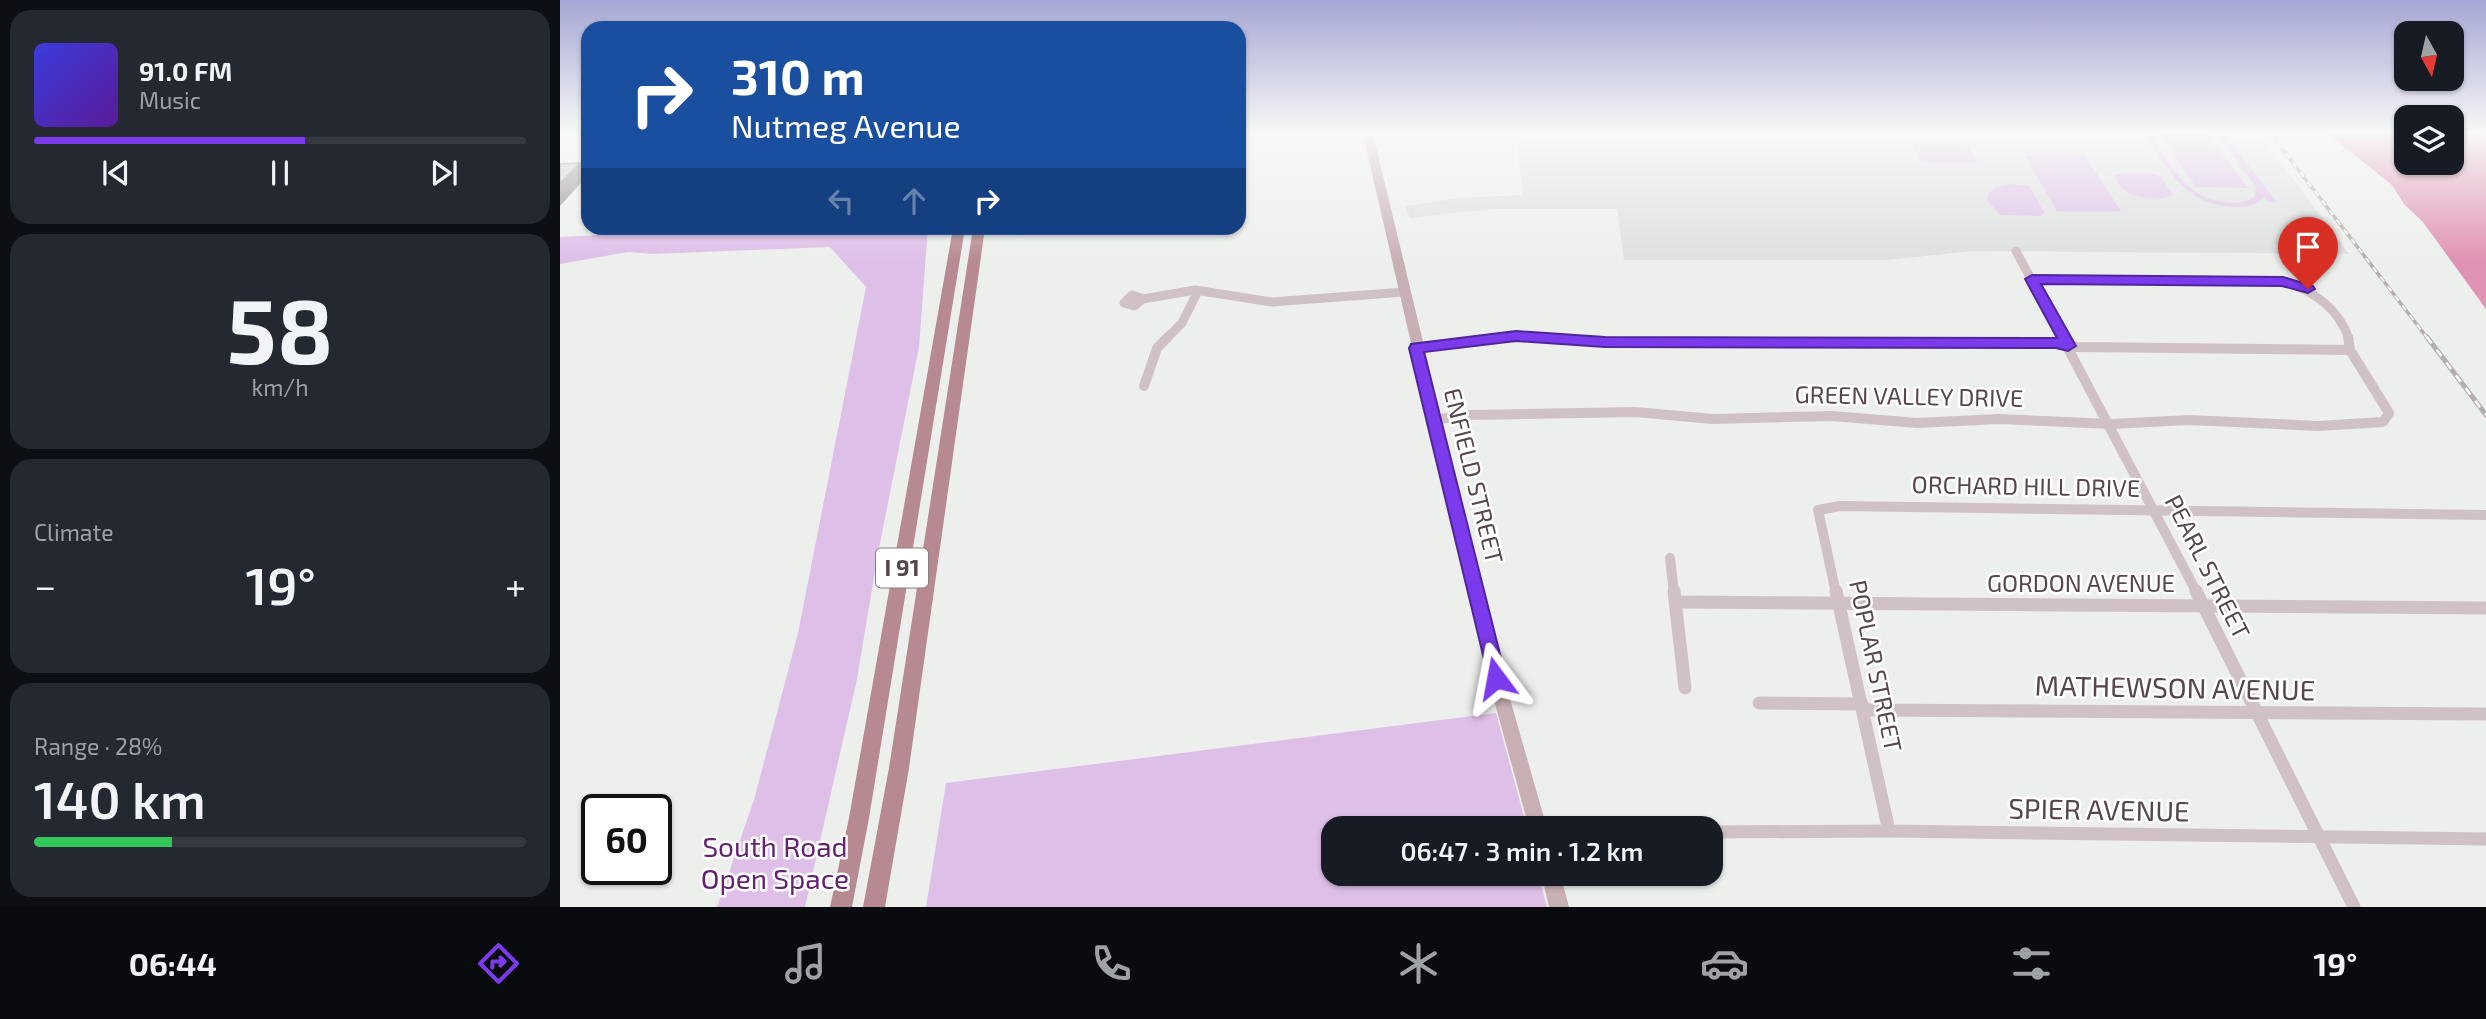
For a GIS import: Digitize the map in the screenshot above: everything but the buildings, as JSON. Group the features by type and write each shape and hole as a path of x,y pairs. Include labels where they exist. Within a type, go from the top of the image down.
{"highway":[{"name":"I 91","path":"841,907 859,818 958,235"},
{"name":"I 91","path":"874,907 894,799 978,235"}],"main road":[{"name":"ENFIELD STREET","path":"1378,176 1496,678 1535,816"},
{"path":"1553,886 1559,907"}],"street":[{"name":"PEARL STREET","path":"2016,251 2155,509 2354,907"},
{"path":"1416,348 1516,336 1605,342 2057,343 2068,346 2350,350 2351,341 2334,314 2314,293 2298,284 2283,281 2032,279"},
{"path":"1143,299 1198,290 1272,302 1404,292"},
{"path":"1144,386 1157,348 1182,323 1198,290"},
{"name":"GREEN VALLEY DRIVE","path":"1434,420 1468,415 1635,412 1713,419 1809,415 1917,423 2008,419 2111,424 2189,420 2318,426 2383,422 2389,413 2350,350"},
{"name":"ORCHARD HILL DRIVE","path":"1818,510 1840,506 2486,515"},
{"name":"POPLAR STREET","path":"1818,510 1889,831"},
{"path":"1670,558 1685,688"},
{"name":"GORDON AVENUE","path":"1676,602 2486,608"},
{"name":"MATHEWSON AVENUE","path":"1759,703 2257,713 2486,714"},
{"name":"SPIER AVENUE","path":"1723,832 1889,831 2486,839"}],"shaded area":[{"path":"1521,176 2291,176 2349,254 1973,251 1888,260 1624,260 1617,209 1492,209 1410,218 1405,206 1460,198 1523,195"},
{"path":"2381,176 2486,176 2486,309 2423,222 2404,204 2392,185"}],"green space":[{"path":"2037,176 2098,176 2121,211 2057,211"},
{"path":"2116,176 2160,176 2173,195 2157,198 2138,196 2123,189"},
{"path":"2173,176 2179,176 2210,199 2236,203 2255,196 2256,187 2248,176 2257,176 2277,202 2268,202 2264,197 2242,207 2217,205 2202,200"},
{"path":"2189,176 2239,176 2248,188 2196,187"},
{"path":"2011,184 2029,186 2044,212 2041,216 2001,215 1987,201 1988,194 1996,187"},
{"name":"South Road Open Space","path":"927,235 919,347 878,553 857,679 805,907 717,907 754,800 798,633 866,287 830,247 653,254 628,252 560,264 560,237"},
{"path":"1496,713 1524,816 1321,816 1321,886 1541,886 1547,907 926,907 946,783"}],"railway":[{"path":"2303,176 2428,339"},
{"path":"2427,337 2486,415"}],"route":[{"path":"1496,678 1416,348 1516,336 1605,342 2057,343 2068,346 2032,279 2283,281 2308,289"}]}
